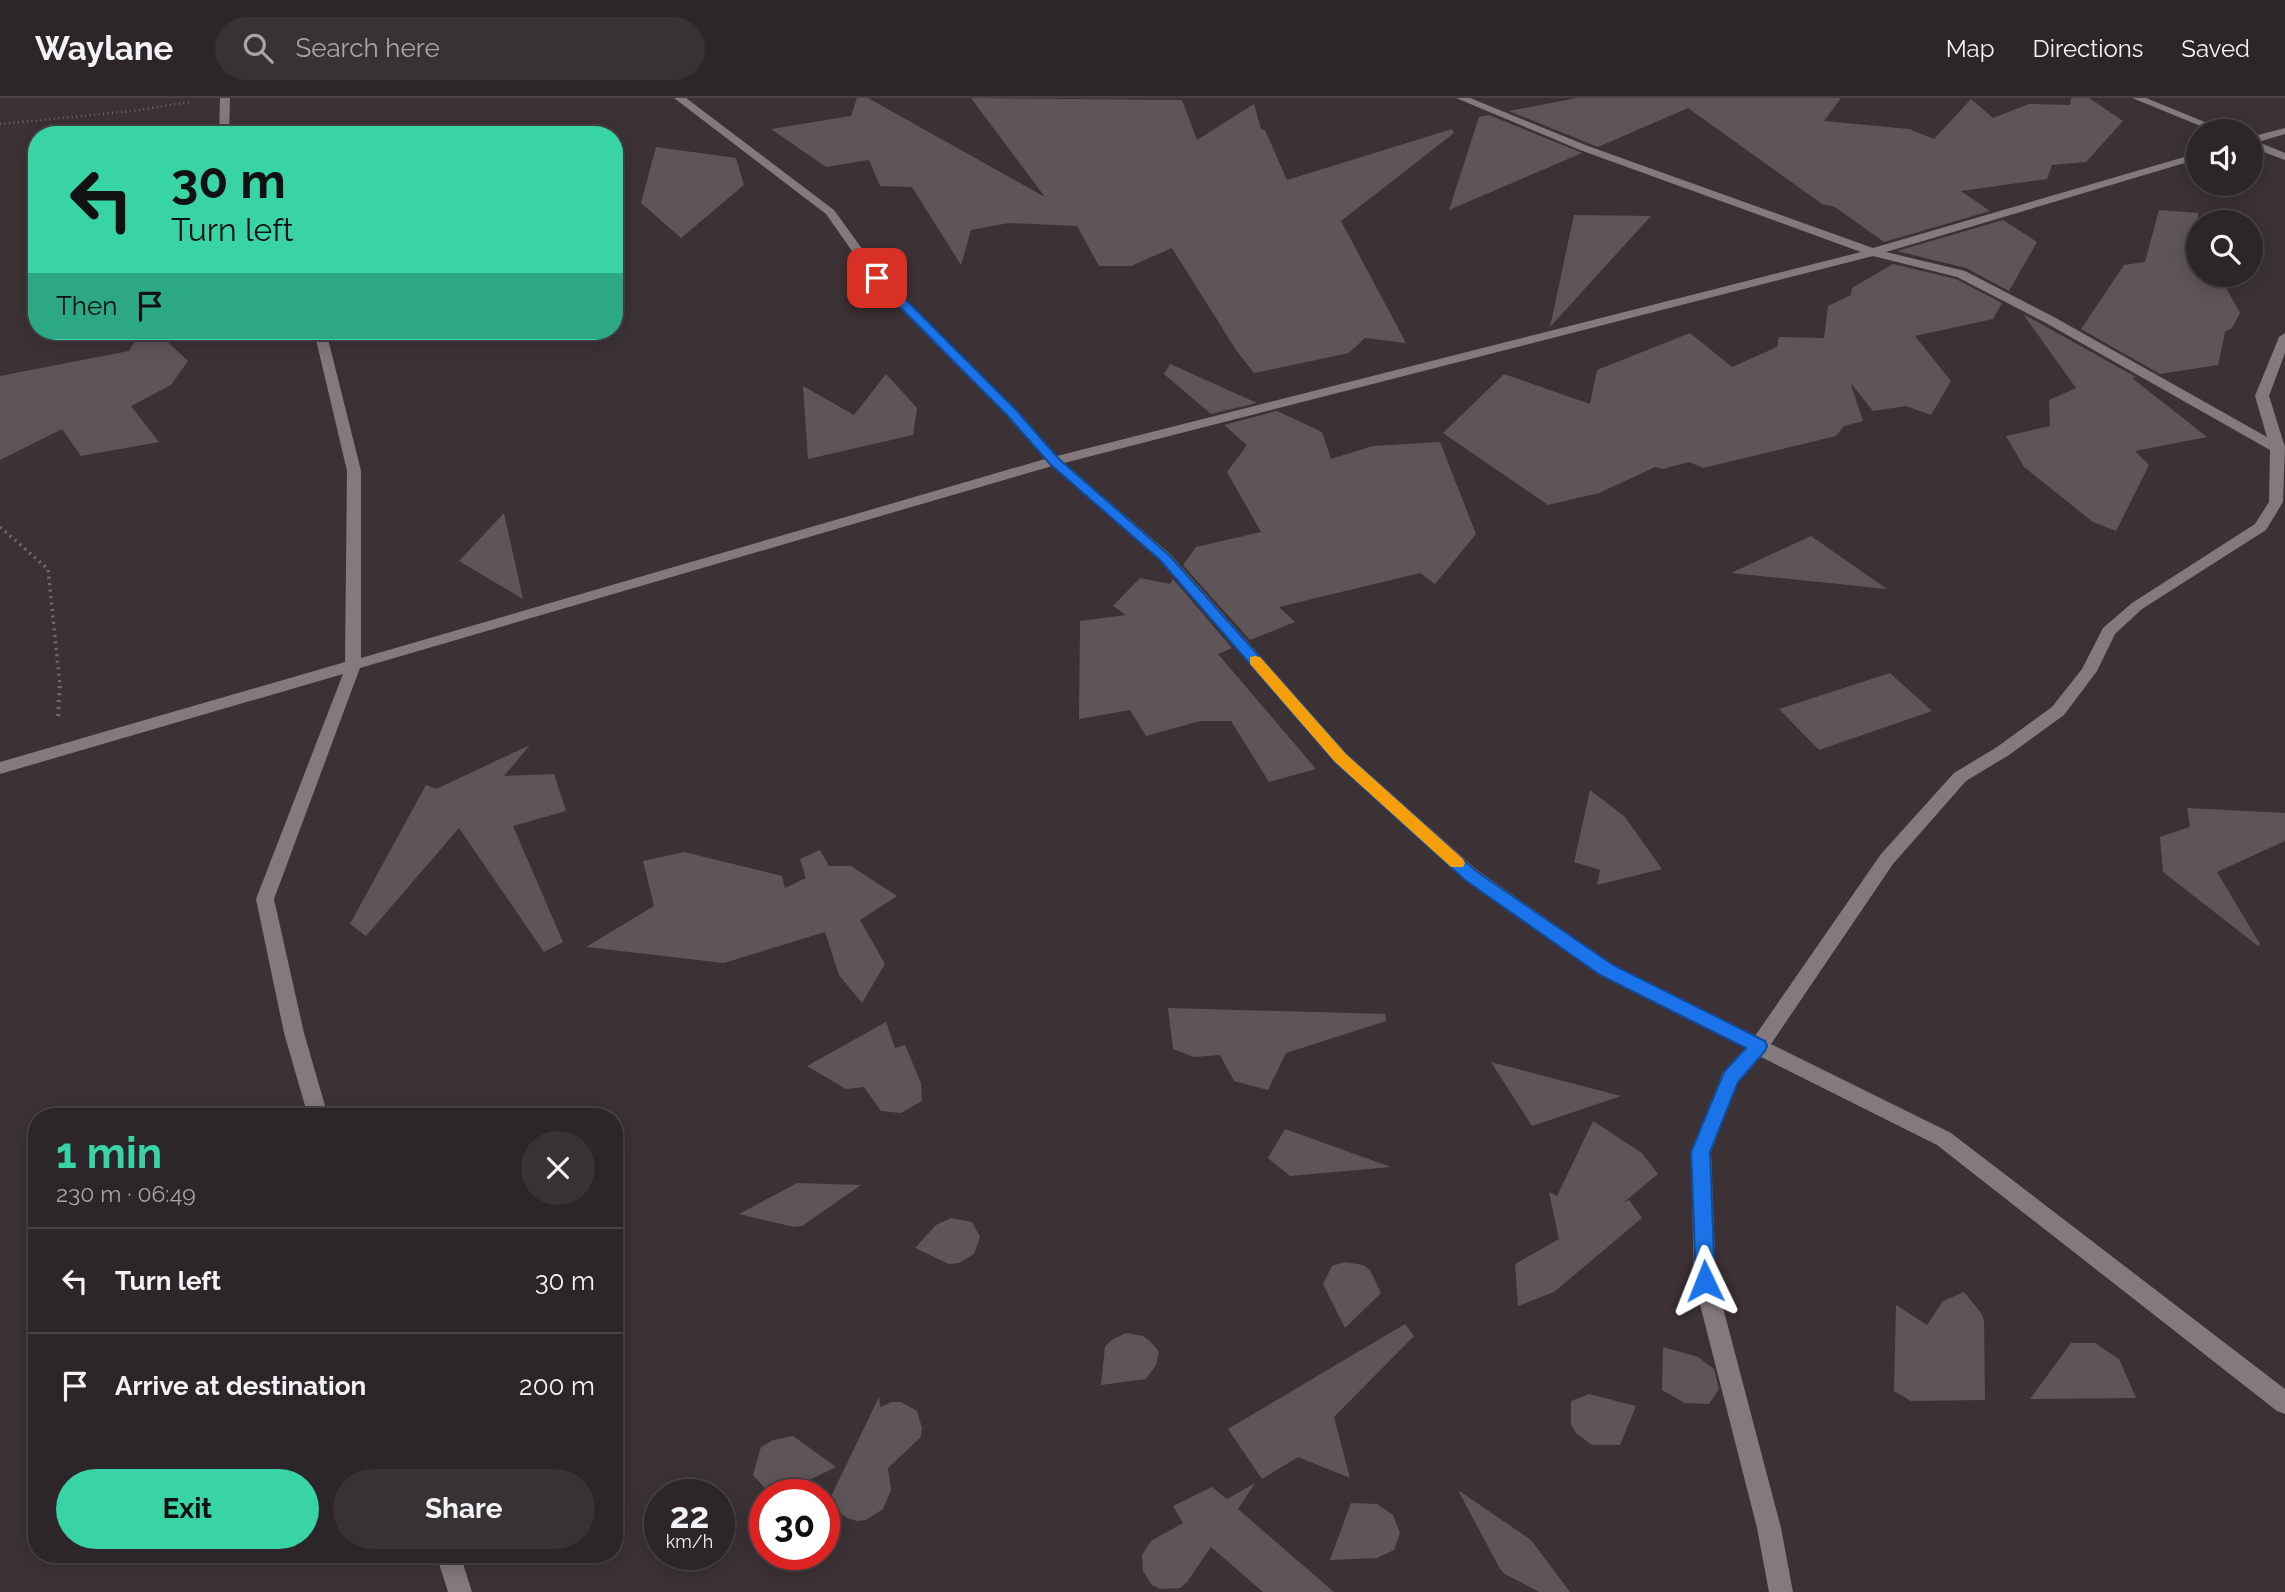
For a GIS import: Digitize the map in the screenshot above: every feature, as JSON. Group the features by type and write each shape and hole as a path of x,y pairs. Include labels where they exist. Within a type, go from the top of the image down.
{"street":[{"path":"224,126 225,98"},
{"path":"679,98 830,212 877,278 1011,412 1054,461 1165,557 1340,758 1471,876 1606,970 1944,1139 2285,1403"},
{"path":"1461,98 1584,148 1873,251 1961,274 2050,320 2281,451"},
{"path":"2137,98 2191,119"},
{"path":"2263,138 2285,131"},
{"path":"2263,148 2285,157"},
{"path":"0,768 1054,461 1873,251 2186,160"},
{"path":"1781,1592 1769,1528 1705,1281 1701,1152 1730,1078 1759,1046 1887,859 1960,777 2003,751 2058,711 2089,671 2108,631 2137,606 2261,527 2276,502 2281,451 2262,396 2285,337"},
{"path":"316,1108 294,1033 265,899 353,667 354,471 322,340"},
{"path":"451,1563 460,1592"}],"path":[{"path":"0,124 133,111 201,100"},
{"path":"0,527 48,569 60,683 56,752"}],"building":[{"path":"857,98 868,98 1045,197 971,98 1182,100 1197,140 1254,104 1261,129 1265,130 1287,180 1452,129 1454,133 1341,221 1406,343 1365,338 1349,353 1254,373 1236,350 1172,248 1131,266 1099,266 1077,226 1009,223 971,230 961,265 912,187 880,186 869,160 826,167 771,129 851,116"},
{"path":"1577,98 1841,98 1824,121 1909,129 1934,139 1971,99 1993,118 2029,104 2070,105 2071,98 2089,98 2123,121 2086,162 2052,165 2047,179 1961,191 1990,211 1884,242 1835,207 1822,204 1688,108 1598,147 1509,111"},
{"path":"1489,115 1582,153 1449,210 1479,117"},
{"path":"656,147 736,158 744,185 681,238 641,203"},
{"path":"2159,210 2186,212 2186,287 2226,287 2240,313 2232,328 2225,332 2218,365 2160,374 2081,329 2124,265 2145,262"},
{"path":"1574,215 1651,216 1550,327"},
{"path":"2003,220 2037,242 2009,291 1966,268 1897,251"},
{"path":"1893,264 1956,279 2002,303 1993,319 1915,336 1951,381 1931,415 1906,406 1873,411 1850,382 1863,421 1844,426 1836,436 1703,468 1689,462 1663,469 1655,467 1599,493 1548,505 1443,433 1504,374 1590,404 1597,370 1690,333 1732,367 1777,347 1779,337 1824,338 1828,306 1851,295 1852,288"},
{"path":"2023,314 2136,377 2132,378 2207,437 2135,451 2149,465 2116,531 2093,522 2024,467 2006,436 2050,426 2049,400 2076,388"},
{"path":"136,340 166,340 188,361 171,385 131,406 159,442 81,456 62,429 0,460 0,376 129,351"},
{"path":"1170,364 1257,403 1211,414 1164,374"},
{"path":"886,374 917,408 913,435 808,459 803,386 854,415"},
{"path":"1277,411 1322,432 1331,459 1373,446 1440,442 1476,534 1435,584 1420,573 1279,607 1295,622 1250,640 1183,565 1196,547 1261,532 1227,472 1247,445 1224,425"},
{"path":"504,513 523,599 459,561"},
{"path":"1811,536 1887,589 1731,573"},
{"path":"1140,578 1170,584 1173,579 1232,648 1218,654 1316,769 1269,782 1231,721 1200,721 1146,736 1130,710 1079,719 1080,621 1126,615 1113,606"},
{"path":"1890,673 1932,711 1819,750 1779,709"},
{"path":"530,745 504,776 554,774 566,811 513,826 563,942 544,952 459,828 366,936 350,924 426,785 436,789"},
{"path":"1590,790 1625,817 1662,869 1597,885 1600,870 1574,862"},
{"path":"2187,808 2285,813 2285,841 2217,872 2260,944 2258,946 2163,872 2160,837 2190,827"},
{"path":"820,850 829,866 851,866 897,896 860,920 885,964 862,1003 839,975 825,932 724,963 586,947 654,906 643,861 684,852 782,876 785,888 806,878 800,859"},
{"path":"1168,1008 1385,1014 1386,1021 1286,1053 1268,1090 1234,1081 1220,1055 1194,1057 1173,1049"},
{"path":"886,1022 895,1048 905,1045 921,1083 922,1101 901,1113 881,1111 864,1087 846,1089 807,1066"},
{"path":"1491,1062 1621,1096 1532,1126"},
{"path":"1593,1121 1642,1153 1658,1174 1623,1203 1629,1200 1642,1218 1554,1292 1518,1306 1515,1264 1559,1239 1549,1192 1557,1196"},
{"path":"1285,1129 1391,1167 1290,1176 1268,1158"},
{"path":"797,1183 861,1185 802,1226 794,1227 739,1214"},
{"path":"951,1218 972,1222 980,1237 974,1254 959,1263 949,1264 915,1248 936,1225"},
{"path":"1345,1262 1363,1265 1370,1270 1381,1293 1345,1328 1323,1284 1332,1266"},
{"path":"1964,1292 1982,1314 1984,1321 1985,1400 1911,1401 1894,1391 1896,1305 1927,1325 1943,1301"},
{"path":"1405,1324 1414,1336 1334,1417 1350,1478 1298,1457 1262,1479 1228,1429"},
{"path":"1126,1333 1143,1336 1150,1341 1159,1352 1156,1365 1146,1379 1101,1385 1105,1347 1110,1341"},
{"path":"2071,1343 2095,1343 2119,1359 2136,1398 2030,1399"},
{"path":"1663,1347 1698,1357 1714,1369 1719,1389 1709,1404 1685,1403 1662,1390"},
{"path":"1589,1394 1636,1406 1620,1445 1592,1445 1576,1433 1571,1425 1571,1401"},
{"path":"879,1397 880,1407 901,1402 917,1411 922,1428 921,1437 888,1468 891,1490 883,1509 866,1520 847,1518 840,1513 839,1479"},
{"path":"793,1436 836,1467 812,1479 757,1479 753,1475 761,1447 773,1440"},
{"path":"1255,1483 1238,1509 1334,1592 1263,1592 1211,1547 1180,1588 1161,1589 1152,1585 1143,1571 1142,1555 1151,1541 1183,1523 1173,1506 1212,1487 1227,1499"},
{"path":"1458,1490 1531,1540 1570,1592 1539,1592 1505,1574"},
{"path":"1351,1503 1377,1504 1393,1515 1400,1533 1394,1550 1377,1558 1330,1560"}],"slow traffic":[{"path":"1255,661 1340,758 1457,863"}],"route":[{"path":"877,278 1011,412 1054,461 1165,557 1340,758 1471,876 1606,970 1759,1046 1730,1078 1701,1152 1705,1281"}]}
